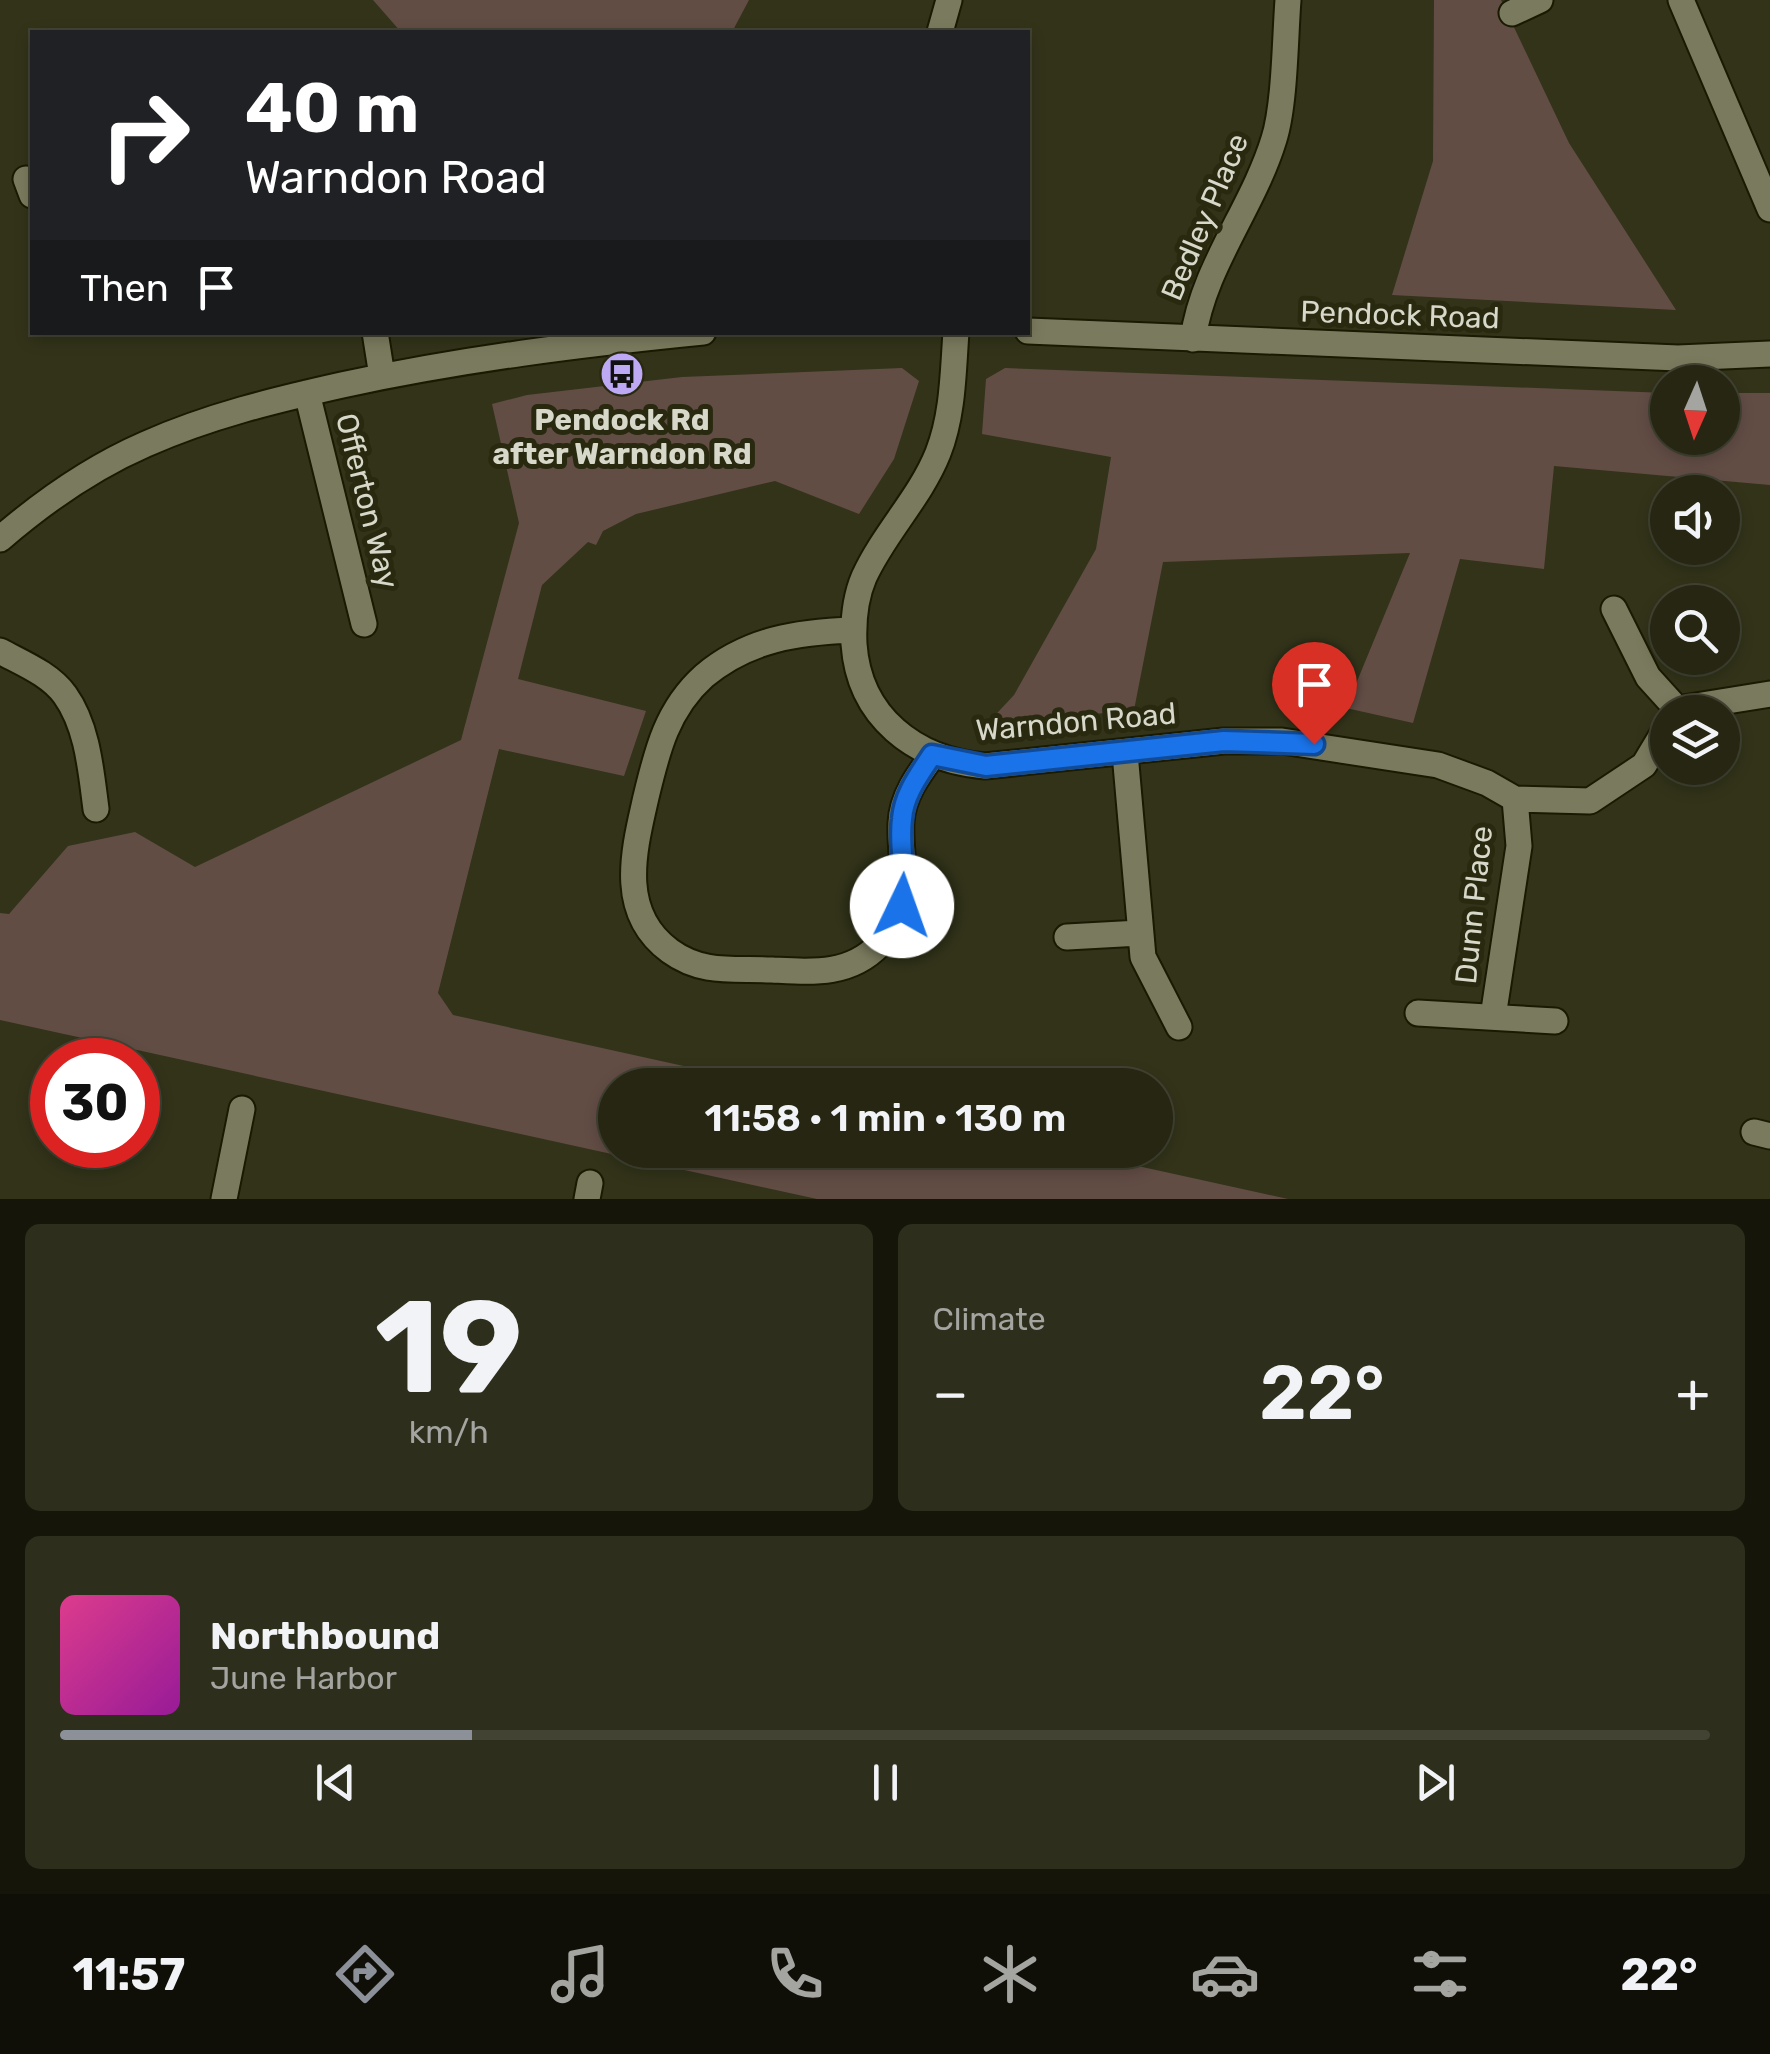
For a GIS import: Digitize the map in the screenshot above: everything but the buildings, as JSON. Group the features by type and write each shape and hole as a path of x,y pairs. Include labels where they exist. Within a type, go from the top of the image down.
{"street":[{"path":"941,30 949,0"},
{"name":"Bedley Place","path":"1193,339 1202,296 1276,134 1288,0"},
{"path":"1512,12 1540,0"},
{"path":"1680,0 1770,209"},
{"name":"Pendock Road","path":"1030,332 1678,358 1770,354"},
{"path":"375,335 382,376"},
{"path":"0,539 60,492 144,444 227,413 382,376 554,348 675,335"},
{"name":"Warndon Road","path":"956,335 952,393 939,450 923,484 864,576 856,602 853,630 858,669 868,698 899,736 932,755 986,766 1224,741 1314,744 1438,765 1487,783 1515,799"},
{"name":"Offerton Way","path":"307,393 364,624"},
{"path":"1614,609 1659,695"},
{"path":"853,630 780,636 742,650 702,678 680,703 658,746 634,847 633,885 650,931 681,958 727,972 820,972 836,970 865,957 888,934 902,906 906,878 901,821 914,781 932,755"},
{"path":"0,651 45,676 65,695 88,752 96,809"},
{"path":"1740,701 1770,694"},
{"path":"1125,753 1145,966 1179,1027"},
{"path":"1515,799 1590,801 1644,765 1650,755"},
{"name":"Dunn Place","path":"1493,1017 1519,846 1515,799"},
{"path":"1066,937 1140,933"},
{"name":"Dunn Place","path":"1418,1013 1556,1021"},
{"path":"224,1199 242,1109"}],"shaded area":[{"path":"373,0 749,0 733,30 399,30"},
{"path":"1434,0 1501,0 1569,143 1676,310 1392,295 1433,161"},
{"path":"902,368 919,381 894,459 859,514 775,481 636,514 603,531 596,545 588,542 542,585 518,679 646,711 624,776 499,749 438,993 453,1015 693,1068 598,1068 598,1151 160,1055 160,1038 82,1038 0,1020 0,913 9,914 68,846 135,832 195,867 461,740 519,523 492,404 527,395 682,377"},
{"path":"1005,368 1650,392 1650,455 1740,455 1740,393 1770,393 1770,485 1740,482 1740,475 1656,475 1554,466 1544,569 1460,559 1413,723 1346,708 1410,553 1163,562 1134,710 986,725 1014,695 1096,549 1111,457 982,434 986,379"},
{"path":"676,1168 1147,1168 1288,1199 817,1199"}],"place":[{"name":"Pendock Rd after Warndon Rd","path":"622,374"}],"route":[{"path":"902,906 906,878 901,821 914,781 932,755 986,766 1224,741 1314,744"}]}
